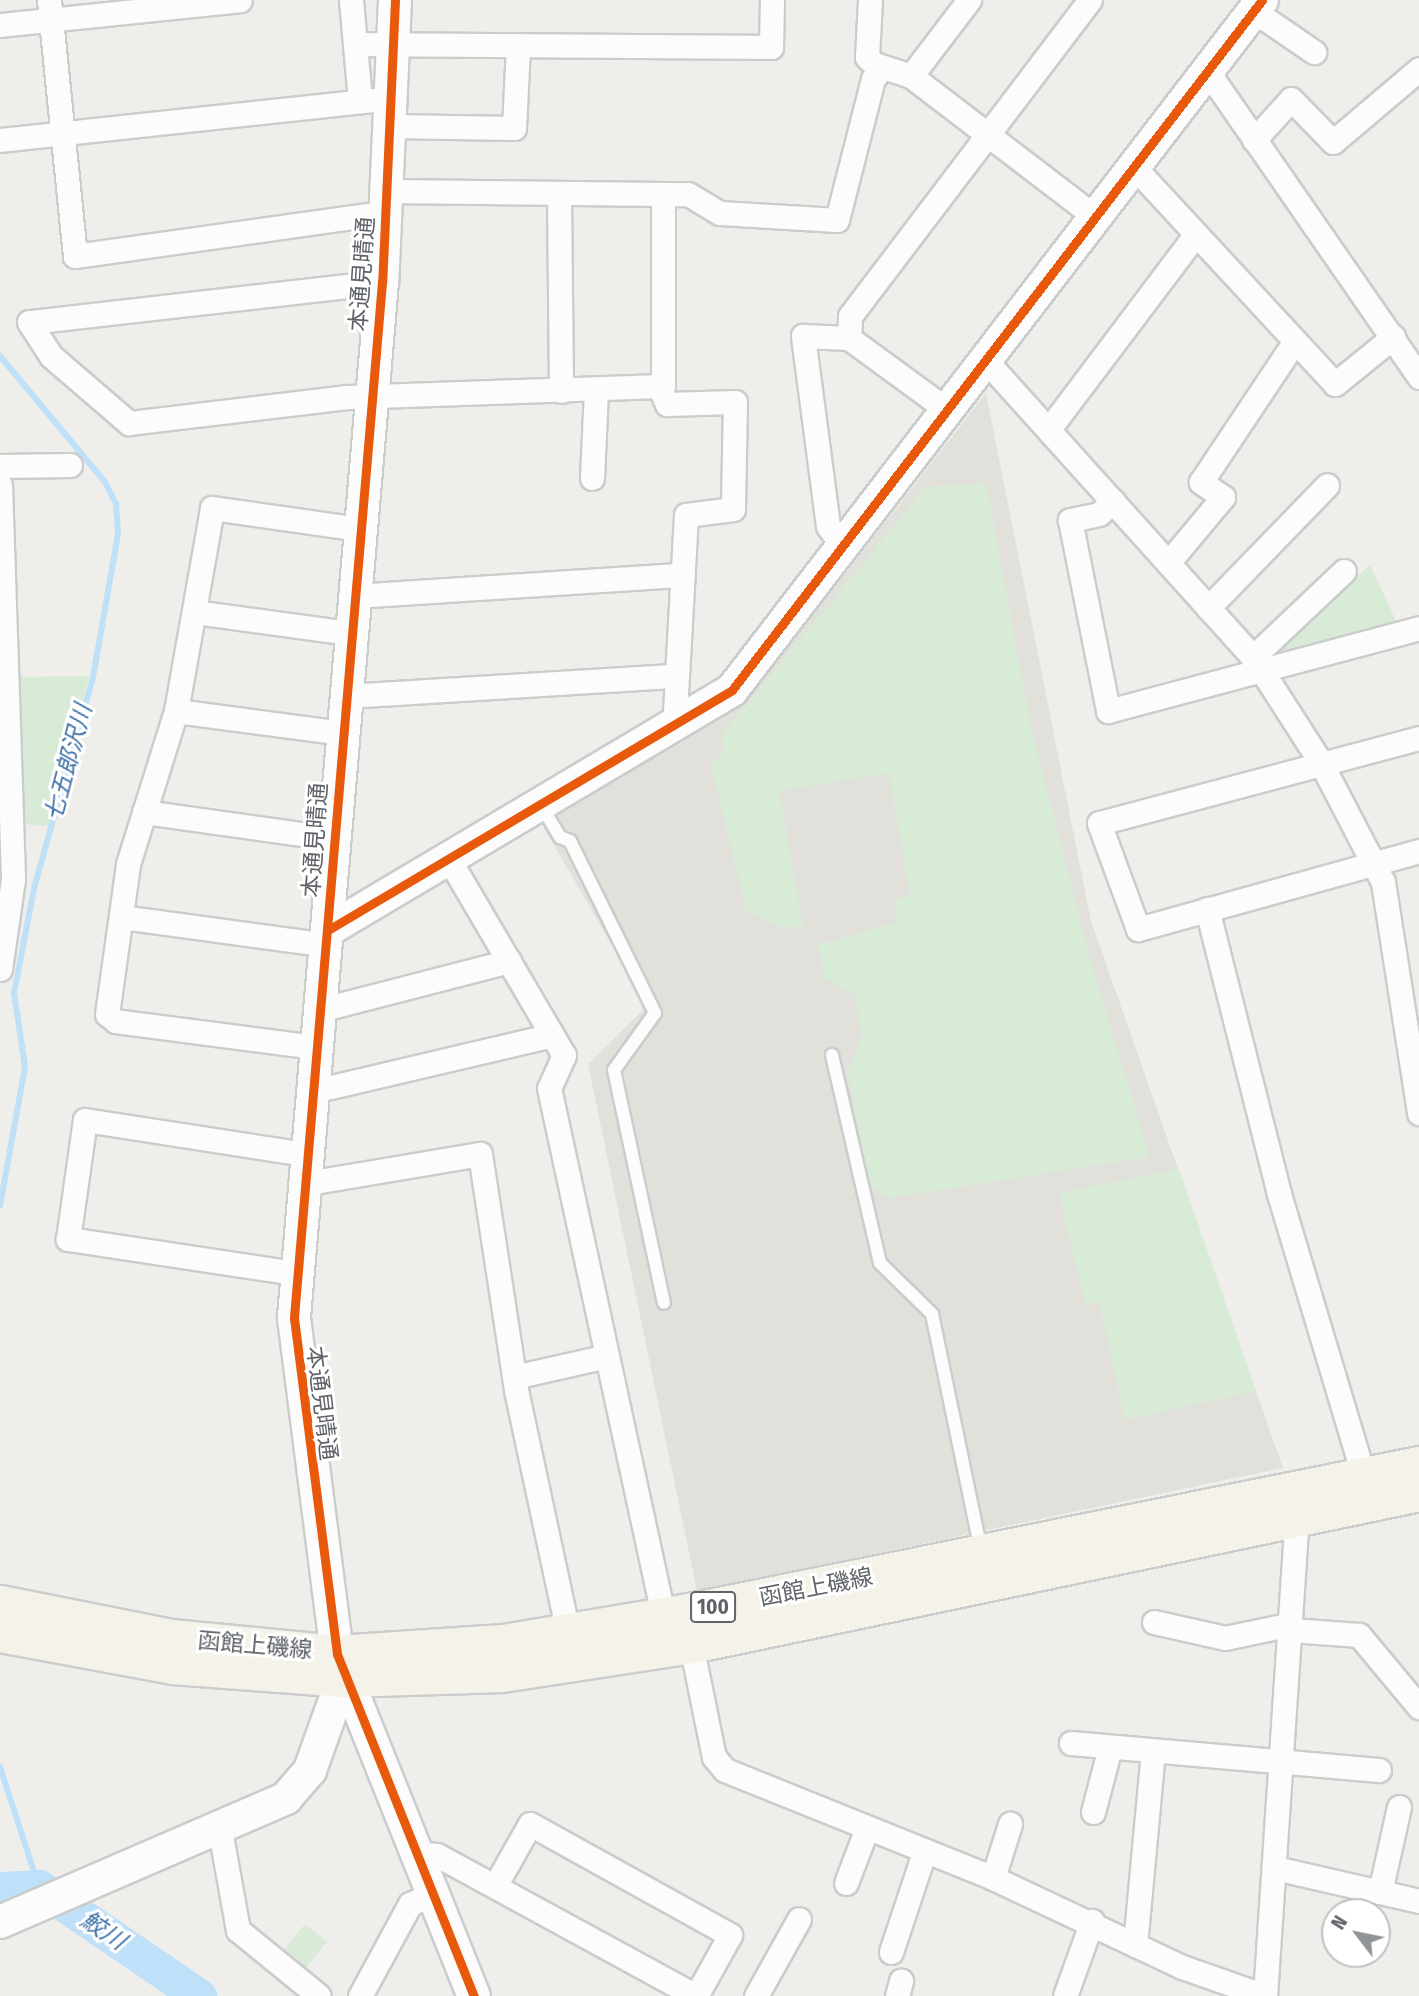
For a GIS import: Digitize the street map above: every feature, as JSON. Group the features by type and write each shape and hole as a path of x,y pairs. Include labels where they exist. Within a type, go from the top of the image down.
{"main road":[{"name":"函館上磯線","path":"0,1604 172,1638 340,1666 568,1635 1419,1465"},
{"name":"函館上磯線","path":"0,1633 172,1665 340,1666 502,1673 603,1661 1419,1492"}],"street":[{"path":"0,25 50,10 240,0"},
{"path":"351,0 360,101"},
{"name":"本通見晴通","path":"340,1666 296,1362 294,1273 315,1047 317,936 335,839 350,633 382,282 395,0"},
{"path":"357,44 771,47 772,0"},
{"path":"870,0 867,57 882,68 911,76 1097,218"},
{"path":"911,76 969,0"},
{"path":"849,338 850,316 1090,0"},
{"path":"121,918 317,936 542,807 732,690 988,363 1258,6 1314,52"},
{"path":"50,10 75,256 366,215"},
{"path":"0,140 360,101 391,112 514,128 518,45"},
{"path":"387,191 559,196 688,194 720,213 837,220 873,79 882,68"},
{"path":"1254,140 1291,99 1333,142 1419,69"},
{"path":"1208,72 1419,377"},
{"path":"1135,168 1335,384 1355,361 1393,337"},
{"path":"663,194 659,386 667,404 735,402 733,509 686,515 674,727"},
{"path":"559,196 561,391"},
{"path":"1049,429 1195,235"},
{"path":"382,282 29,322 51,356 129,423 371,395 659,386"},
{"path":"844,548 828,526 803,336 849,338 950,412"},
{"path":"1168,563 1223,497 1201,482 1295,341"},
{"path":"988,363 1258,663 1321,764 1377,862 1419,1113"},
{"path":"592,478 596,390"},
{"path":"0,466 70,465"},
{"path":"0,485 7,878 0,968"},
{"path":"1208,608 1327,485"},
{"path":"1113,501 1099,514 1070,520 1108,711 1258,663 1419,628"},
{"path":"315,1047 116,1021 107,1014 121,918 144,812 176,711 212,508 360,530"},
{"path":"1258,663 1344,571"},
{"path":"354,596 682,575"},
{"path":"194,612 350,633"},
{"path":"346,696 676,676"},
{"path":"176,711 342,733"},
{"path":"1419,738 1099,823 1138,929 1419,851"},
{"path":"144,812 335,839"},
{"path":"450,861 564,1055 549,1088 661,1605"},
{"path":"1208,909 1279,1194 1364,1476"},
{"path":"335,1006 509,961"},
{"path":"331,1087 552,1035"},
{"path":"294,1273 68,1239 85,1121 305,1154"},
{"path":"320,1181 480,1154 514,1377 565,1619"},
{"path":"514,1377 607,1356"},
{"path":"694,1659 718,1763 924,1853 993,1878 1092,1921 1135,1945 1265,1996 1292,1627 1297,1518"},
{"path":"1154,1622 1225,1638 1292,1627 1359,1635 1419,1707"},
{"path":"11,1918 220,1830 296,1789 310,1770 340,1666"},
{"path":"340,1666 474,1996"},
{"path":"1071,1743 1379,1770"},
{"path":"1093,1812 1110,1747"},
{"path":"1135,1945 1153,1751"},
{"path":"1380,1892 1399,1807"},
{"path":"414,1853 437,1855 696,1996 730,1935 530,1824 495,1886"},
{"path":"993,1878 1010,1824"},
{"path":"846,1883 867,1828"},
{"path":"220,1830 238,1930 319,1996"},
{"path":"891,1952 924,1853"},
{"path":"1275,1868 1419,1901"},
{"path":"360,1996 410,1904 432,1894"},
{"path":"756,1996 799,1919"},
{"path":"1065,1996 1092,1921"}],"lane":[{"path":"542,807 560,837 570,841 655,1013 614,1070 664,1303"},
{"path":"832,1055 880,1263 932,1314 978,1537"}],"shaded area":[{"path":"986,393 1091,921 1283,1468 697,1591 588,1064 647,1006 540,821 744,704"}],"green space":[{"path":"986,483 1031,727 1091,962 1150,1157 888,1198 868,1184 848,1071 862,1036 855,995 824,978 818,945 897,922 894,900 910,896 889,773 779,791 803,927 780,927 746,911 711,764 724,753 722,734 926,487"},
{"path":"1370,565 1396,621 1268,655"},
{"path":"89,676 49,826 21,824 19,677"},
{"path":"1179,1169 1256,1391 1125,1420 1099,1301 1085,1304 1059,1193"},
{"path":"305,1924 327,1942 303,1971 281,1953"}],"waterway":[{"name":"七五郎沢川","path":"0,356 105,482 116,504 118,534 93,677 34,889 14,993 25,1067 0,1206"},
{"name":"七五郎沢川","path":"0,1767 39,1887"},
{"name":"鮫川","path":"0,1889 39,1887 199,1996"}],"cycle path":[{"path":"395,0 382,282 294,1318 337,1654 474,1996"},
{"path":"328,930 732,690 1262,0"}]}
